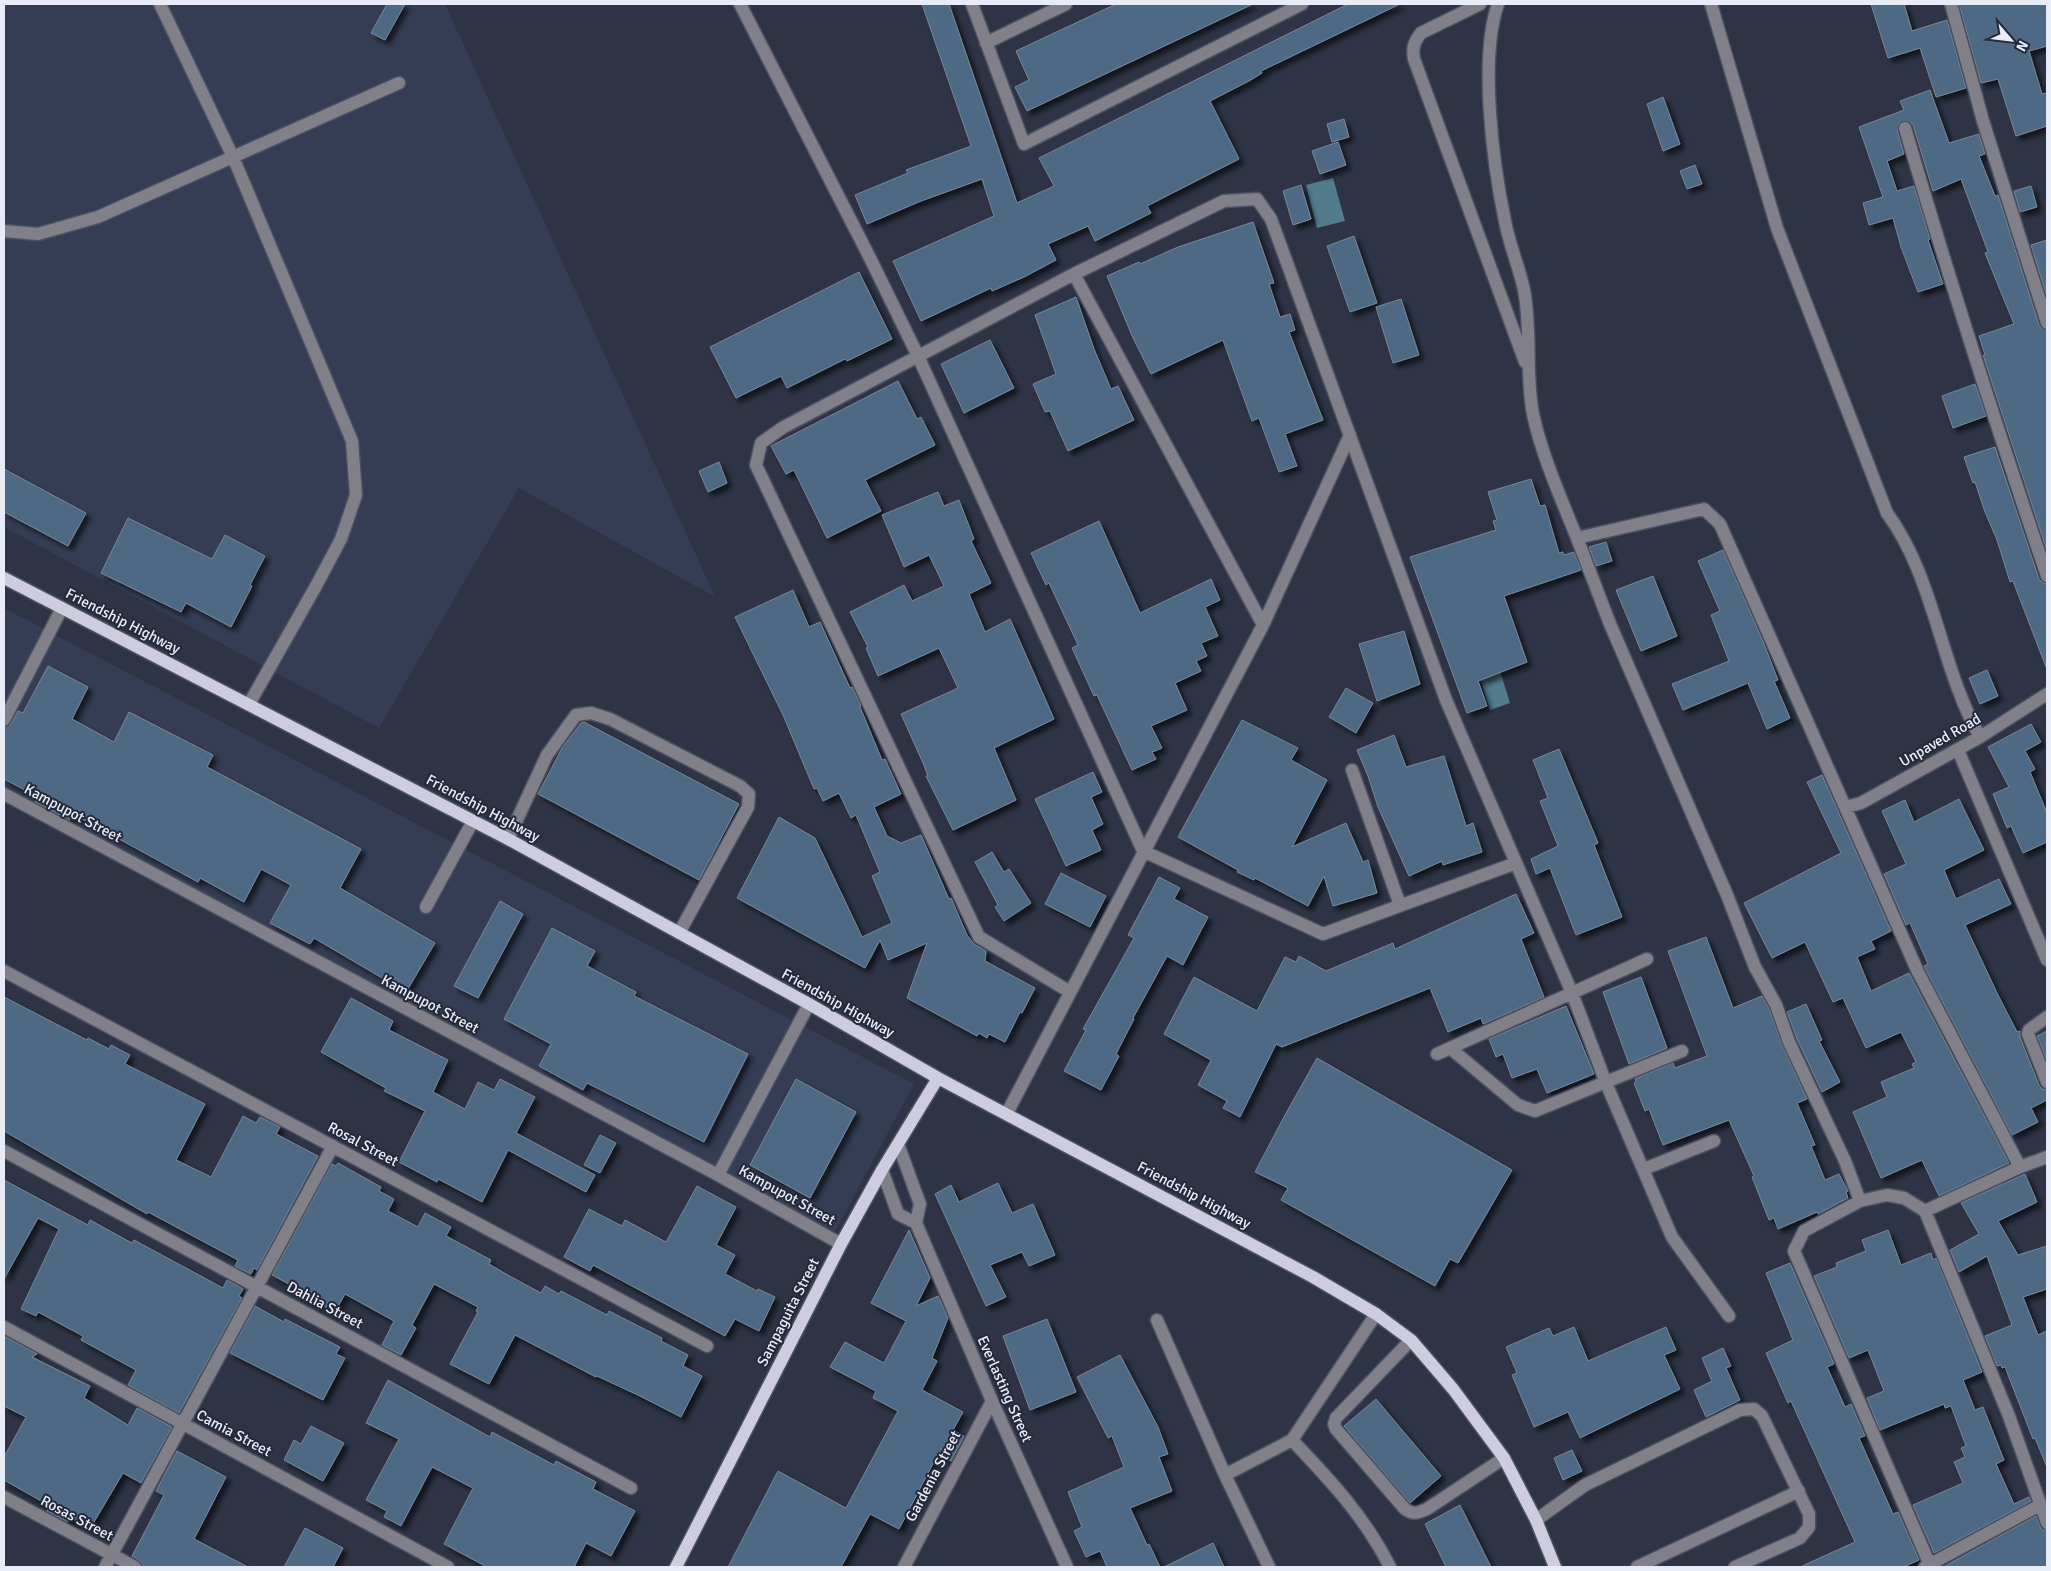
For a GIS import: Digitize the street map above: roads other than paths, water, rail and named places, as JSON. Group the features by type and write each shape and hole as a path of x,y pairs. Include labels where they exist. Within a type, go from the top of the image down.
{"main road":[{"name":"Friendship Highway","path":"4,578 508,839 809,1004 938,1078 1313,1277 1376,1314 1411,1340 1453,1389 1504,1458 1536,1520 1555,1567"},
{"name":"Sampaguita Street","path":"676,1567 841,1244 882,1170 938,1078"}],"street":[{"path":"160,4 233,156 352,441 356,495 341,539 249,704"},
{"path":"740,4 918,356 1143,851 1324,934 1516,863"},
{"path":"972,4 1024,144 1300,4"},
{"path":"986,43 1066,4"},
{"path":"1480,4 1421,33 1415,41 1412,50 1528,369"},
{"path":"1498,4 1492,20 1489,66 1494,152 1505,222 1524,292 1528,327 1528,369 1533,414 1542,444 1610,624 1727,895 1755,967 1776,1005 1790,1042 1845,1161 1860,1201"},
{"path":"1711,4 1776,228 1887,513 1900,531 1913,556 1950,668 1980,738"},
{"path":"1951,4 1983,121 2042,287 2047,324"},
{"path":"4,231 38,234 98,217 399,84"},
{"path":"1905,128 1933,226 2003,446 2047,576"},
{"path":"1070,992 979,937 756,465 761,443 782,428 1074,274 1224,201 1257,199 1271,219 1446,700 1572,993 1606,1083 1672,1237 1729,1316"},
{"path":"1074,274 1263,625"},
{"path":"1007,1113 1263,625 1350,434"},
{"path":"1577,538 1704,509 1720,524 1918,972 2020,1167"},
{"path":"4,720 62,608"},
{"name":"Unpaved Road","path":"1846,807 1861,803 1980,738 2047,694"},
{"path":"508,839 548,755 576,715 591,713 610,719 740,786 749,794 748,807 679,934"},
{"path":"1958,750 2047,960"},
{"path":"1352,770 1400,905"},
{"name":"Kampupot Street","path":"4,794 718,1175 841,1244"},
{"path":"426,906 473,821"},
{"path":"1437,1054 1647,959"},
{"name":"Rosal Street","path":"4,971 707,1346"},
{"path":"718,1175 809,1004"},
{"path":"2047,1017 2029,1030 2028,1034 2047,1082"},
{"path":"1450,1048 1518,1105 1535,1112 1682,1050"},
{"path":"1644,1169 1714,1141"},
{"name":"Everlasting Street","path":"898,1144 920,1204 916,1223 992,1401 1067,1567"},
{"path":"105,1567 333,1146"},
{"name":"Dahlia Street","path":"4,1151 631,1488"},
{"path":"1925,1211 2047,1156"},
{"path":"882,1170 898,1214 916,1223"},
{"path":"2040,1505 1927,1566 1794,1251 1804,1231 1860,1201 1886,1195 1904,1198 1925,1211 2010,1416 2047,1523"},
{"path":"1225,1475 1292,1440 1376,1314"},
{"path":"1157,1320 1225,1475 1268,1567"},
{"name":"Camia Street","path":"4,1327 448,1567"},
{"path":"1411,1340 1336,1418 1334,1424 1336,1429 1405,1509 1411,1513 1418,1513 1427,1509 1504,1458"},
{"name":"Gardenia Street","path":"904,1567 992,1401"},
{"path":"1536,1520 1585,1485 1740,1410 1754,1409 1762,1416 1799,1491 1810,1520 1806,1532 1800,1538 1735,1567"},
{"path":"1292,1440 1336,1486 1376,1540 1390,1567"},
{"path":"1637,1567 1799,1491"},
{"name":"Rosas Street","path":"4,1497 135,1567"}]}
